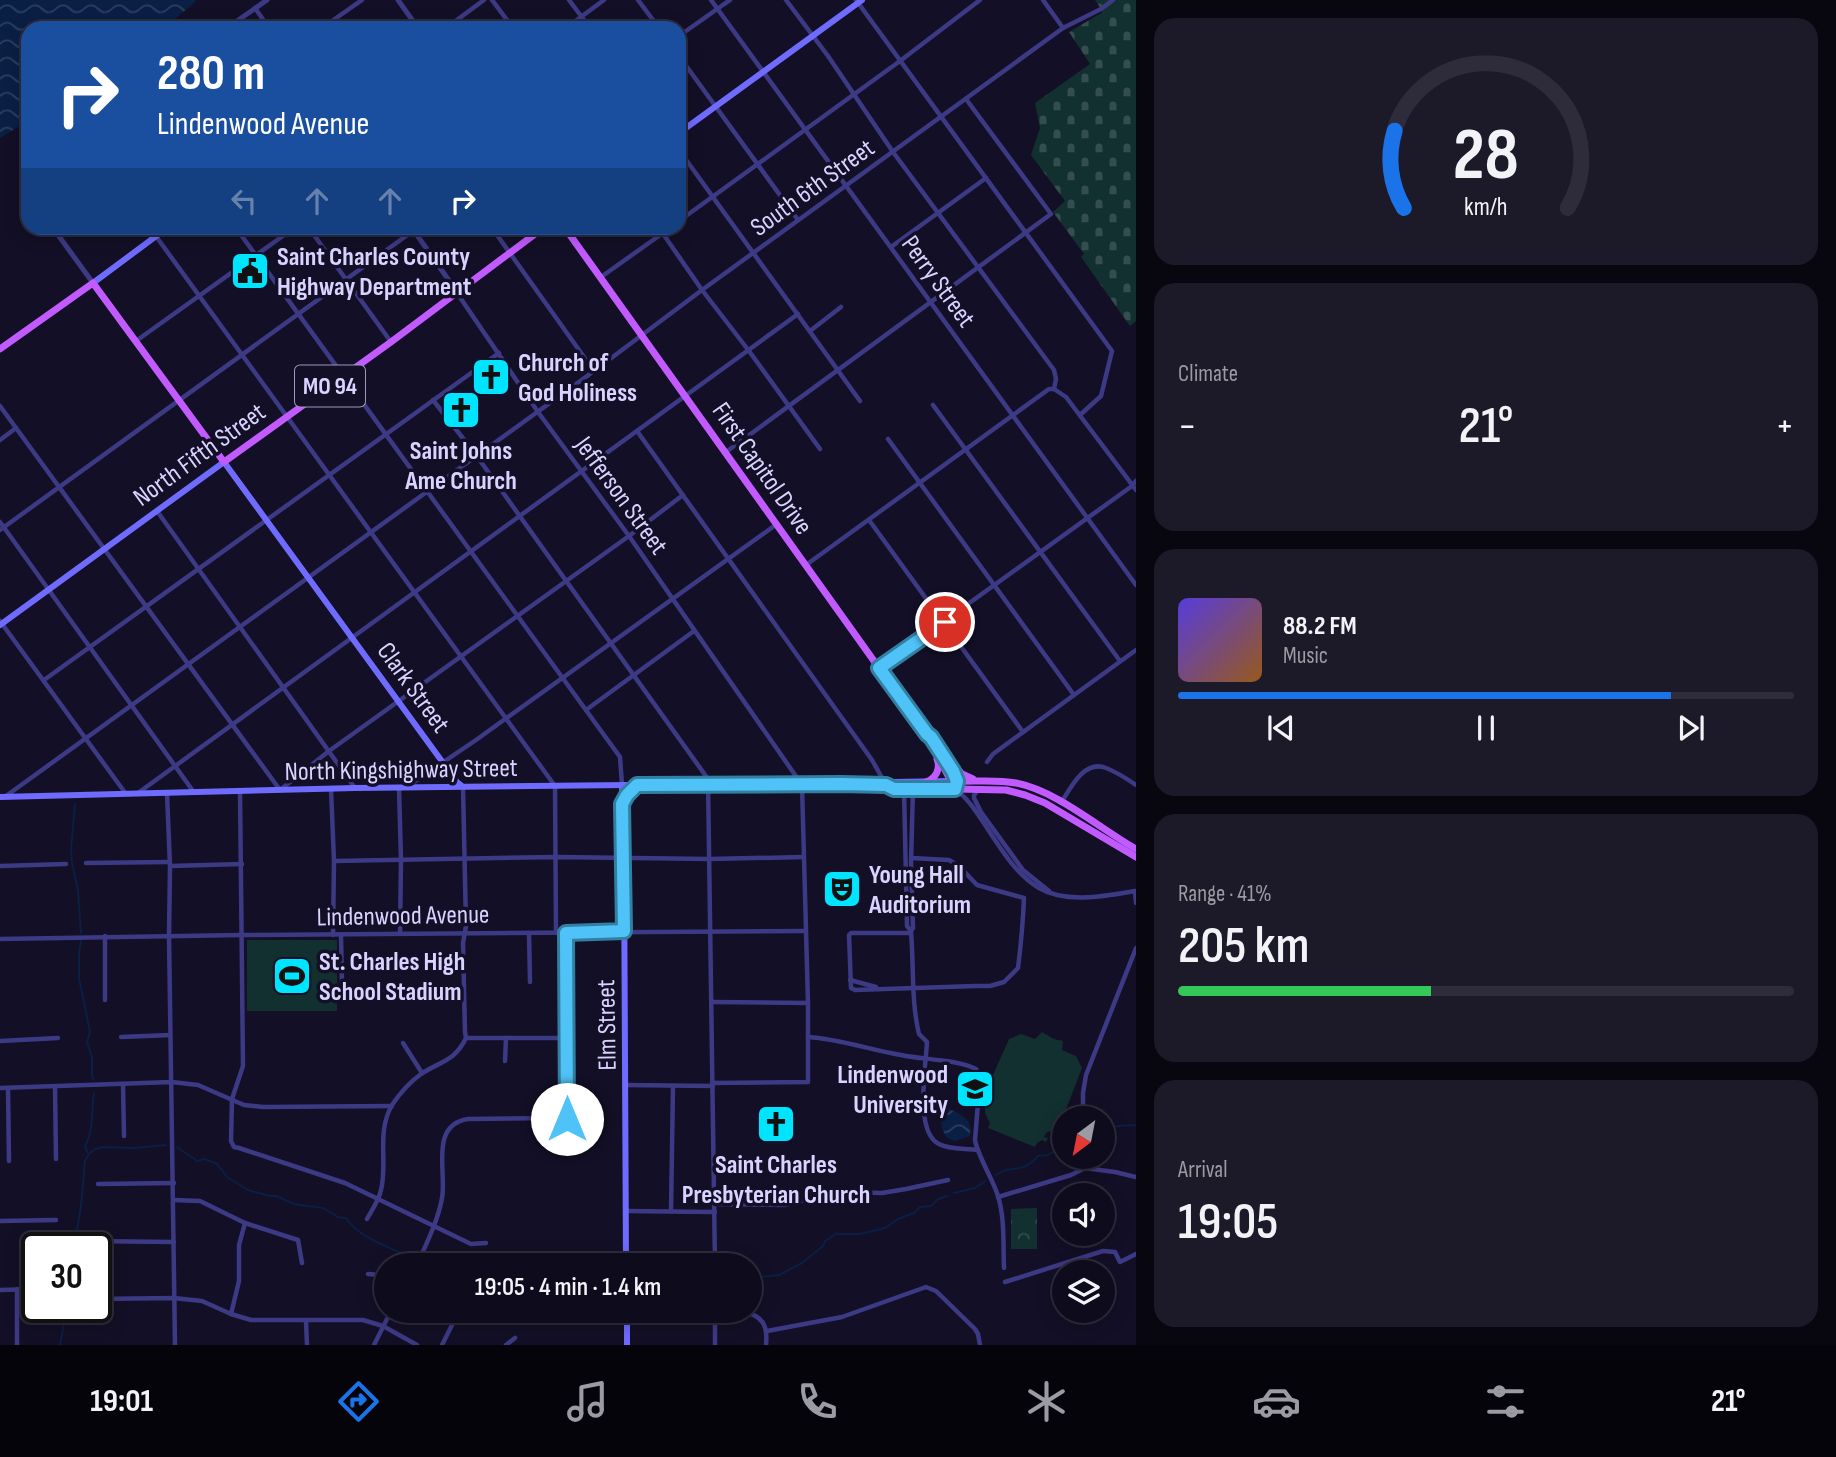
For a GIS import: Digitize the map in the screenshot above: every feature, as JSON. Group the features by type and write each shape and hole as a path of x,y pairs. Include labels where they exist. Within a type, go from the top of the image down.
{"main road":[{"path":"686,128 859,1"},
{"path":"0,349 156,235"},
{"name":"MO 94","path":"457,292 533,235"},
{"name":"First Capitol Drive","path":"570,235 930,739 954,783"},
{"name":"Clark Street","path":"93,283 463,787"},
{"name":"North Fifth Street","path":"1,623 345,376 457,292"},
{"path":"926,782 937,775 939,765 930,739"},
{"path":"930,739 938,742 958,770 978,785 1015,783 1048,794 1136,849"},
{"path":"886,785 893,782 954,783 1014,791 1056,810 1136,857"},
{"path":"886,785 894,789 912,789 954,783"},
{"name":"Elm Street","path":"622,785 626,1253"},
{"path":"622,804 637,785"},
{"name":"North Kingshighway Street","path":"3,796 355,788 886,785"},
{"path":"627,1323 627,1345"}],"street":[{"path":"237,21 267,0"},
{"path":"332,21 362,0"},
{"path":"398,0 413,21"},
{"path":"456,21 484,0"},
{"path":"492,0 508,21"},
{"path":"569,0 584,21"},
{"path":"576,21 604,0"},
{"path":"638,0 654,21"},
{"name":"Perry Street","path":"710,0 1136,584"},
{"path":"686,31 730,0"},
{"path":"786,0 893,152 1054,370 1054,389"},
{"path":"686,216 980,0"},
{"path":"1043,0 1063,28"},
{"name":"South 6th Street","path":"3,796 132,706 538,412 1063,28 1113,0"},
{"path":"859,1 1112,351 1101,396 1080,415"},
{"path":"255,8 264,21"},
{"path":"686,66 798,220"},
{"path":"726,452 1051,214 966,99"},
{"path":"686,159 860,401"},
{"path":"891,247 986,178"},
{"name":"Clark Street","path":"58,235 93,283"},
{"path":"156,235 555,786 556,933"},
{"path":"241,235 620,757 622,785"},
{"path":"136,341 284,235"},
{"path":"314,235 391,342"},
{"path":"194,792 1,526 59,487 404,235"},
{"name":"Jefferson Street","path":"419,235 538,412 629,536 802,785"},
{"path":"497,235 594,371"},
{"path":"601,277 655,235"},
{"path":"664,235 820,449"},
{"path":"810,331 841,307"},
{"path":"137,794 798,314"},
{"path":"44,680 499,353"},
{"path":"806,565 1049,389 1054,389 1066,397 1135,486 879,668"},
{"path":"433,400 477,455 708,779 715,1253"},
{"path":"933,405 1120,661"},
{"path":"0,406 280,790 329,751 683,495"},
{"path":"0,440 16,428"},
{"path":"638,431 872,760 886,785"},
{"path":"888,439 1074,695"},
{"path":"157,511 355,788"},
{"path":"869,520 1023,732"},
{"path":"400,934 399,788 408,786 456,753 727,557 777,524"},
{"path":"1,623 126,794"},
{"path":"586,710 694,631"},
{"path":"987,762 993,754 1136,650"},
{"path":"1056,810 1075,780 1094,767 1104,766 1136,785"},
{"path":"954,783 1025,877 1041,889 1068,897 1135,891 1136,903"},
{"path":"626,1085 808,1082 802,785"},
{"path":"978,785 974,798 981,812 1023,870 1049,891"},
{"path":"367,1219 382,1189 383,1139 392,1107 406,1087 422,1073 452,1058 461,1050 466,1038 463,787"},
{"path":"331,789 334,935"},
{"path":"904,789 907,926 911,932"},
{"path":"912,789 913,1004 918,1030 927,1042 924,1070 925,1121 930,1137 938,1144 980,1152"},
{"path":"240,791 243,1066 232,1099 230,1136 234,1147 345,1183 471,1244 486,1243"},
{"path":"167,793 175,1345"},
{"path":"334,861 556,857 804,857"},
{"path":"911,858 949,860 959,866 977,885 1024,898 1019,964 1004,982 990,986 913,989 850,987 851,933 911,932"},
{"path":"86,863 242,864"},
{"path":"0,866 66,864"},
{"name":"Lindenwood Avenue","path":"0,939 806,931"},
{"path":"529,933 530,982"},
{"path":"422,1253 443,1195 442,1147 452,1125 468,1119 561,1118 567,1111 566,933"},
{"path":"341,935 344,988 407,990"},
{"path":"105,936 105,1000"},
{"path":"1083,1106 1084,1082 1136,948"},
{"path":"713,1002 808,1003"},
{"path":"121,1037 170,1035"},
{"path":"808,1037 834,1040 914,1058 965,1063 976,1069 980,1079 975,1140 1001,1210 1004,1268"},
{"path":"0,1041 58,1038"},
{"path":"466,1038 567,1038"},
{"path":"505,1060 506,1038"},
{"path":"404,1044 422,1073"},
{"path":"914,1058 924,1070"},
{"path":"0,1088 172,1082 198,1085 244,1105 392,1107"},
{"path":"123,1084 124,1136"},
{"path":"671,1211 673,1086"},
{"path":"55,1087 55,1159"},
{"path":"8,1088 9,1161"},
{"path":"998,1197 1083,1169"},
{"path":"1091,1169 1136,1177"},
{"path":"714,1205 785,1205 836,1192 882,1193 947,1180"},
{"path":"98,1184 173,1183"},
{"path":"174,1200 200,1201 245,1223 298,1241 302,1263"},
{"path":"625,1211 715,1213"},
{"path":"0,1221 57,1220"},
{"path":"231,1314 239,1281 239,1245 245,1223"},
{"path":"112,1241 174,1242"},
{"path":"1005,1282 1103,1251 1115,1252 1120,1262 1136,1254"},
{"path":"368,1274 374,1274"},
{"path":"767,1331 842,1317 922,1288 930,1288 975,1329 979,1345"},
{"path":"17,1289 17,1345"},
{"path":"0,1290 21,1289"},
{"path":"112,1299 174,1298 202,1301 251,1320 363,1320 383,1326 417,1345"},
{"path":"306,1321 307,1345"},
{"path":"762,1322 767,1331 766,1345"},
{"path":"374,1345 385,1323"},
{"path":"442,1345 453,1323"},
{"path":"715,1323 715,1345"},
{"path":"506,1345 515,1338"}],"green space":[{"path":"1095,0 1136,0 1136,321 1130,326 1081,257 1084,254 1053,212 1065,201 1031,155 1040,128 1035,103 1090,64 1069,32 1103,12"},
{"name":"St. Charles High School Stadium","path":"247,940 337,940 337,1011 247,1011"},
{"path":"1042,1032 1063,1041 1062,1050 1076,1056 1082,1068 1067,1106 1052,1106 1052,1130 1046,1133 1046,1142 1042,1140 1035,1147 988,1128 990,1123 985,1112 985,1103 1009,1039 1021,1034 1035,1039"},
{"path":"1037,1208 1037,1249 1011,1249 1011,1209"}],"water":[{"path":"0,0 196,0 172,21 21,21 21,125 0,138"},
{"path":"947,1108 968,1121 970,1136 955,1141 947,1138 941,1123"}],"waterway":[{"path":"75,804 71,849 78,890 81,933"},
{"path":"81,941 79,978 90,1032 87,1042 92,1057 93,1079"},
{"path":"88,1153 85,1146 91,1127 94,1093"},
{"path":"1115,1126 1136,1125"},
{"path":"77,1232 85,1161 89,1154 103,1147 166,1145"},
{"path":"177,1147 197,1161 205,1159 217,1164 228,1178 248,1190 276,1196 294,1204 323,1208 338,1217 346,1218 358,1231 401,1253"},
{"path":"996,1175 1022,1168 1038,1156 1052,1152"},
{"path":"954,1193 975,1188 985,1181"},
{"path":"762,1277 779,1275 802,1263 836,1234 860,1234 885,1228 920,1207 931,1206 938,1199 947,1196"},
{"path":"60,1345 64,1323"}],"place":[{"name":"Saint Charles County Highway Department","path":"250,271"},
{"name":"Church of God Holiness","path":"491,377"},
{"name":"Saint Johns Ame Church","path":"461,410"},
{"name":"Young Hall Auditorium","path":"842,889"},
{"name":"St. Charles High School Stadium","path":"292,976"},
{"name":"Lindenwood University","path":"975,1089"},
{"name":"Saint Charles Presbyterian Church","path":"776,1124"}],"route":[{"path":"567,1119 566,933 624,931 622,804 627,795 637,785 841,784 886,785 894,789 955,789 957,781 953,771 879,668 945,622"}]}
